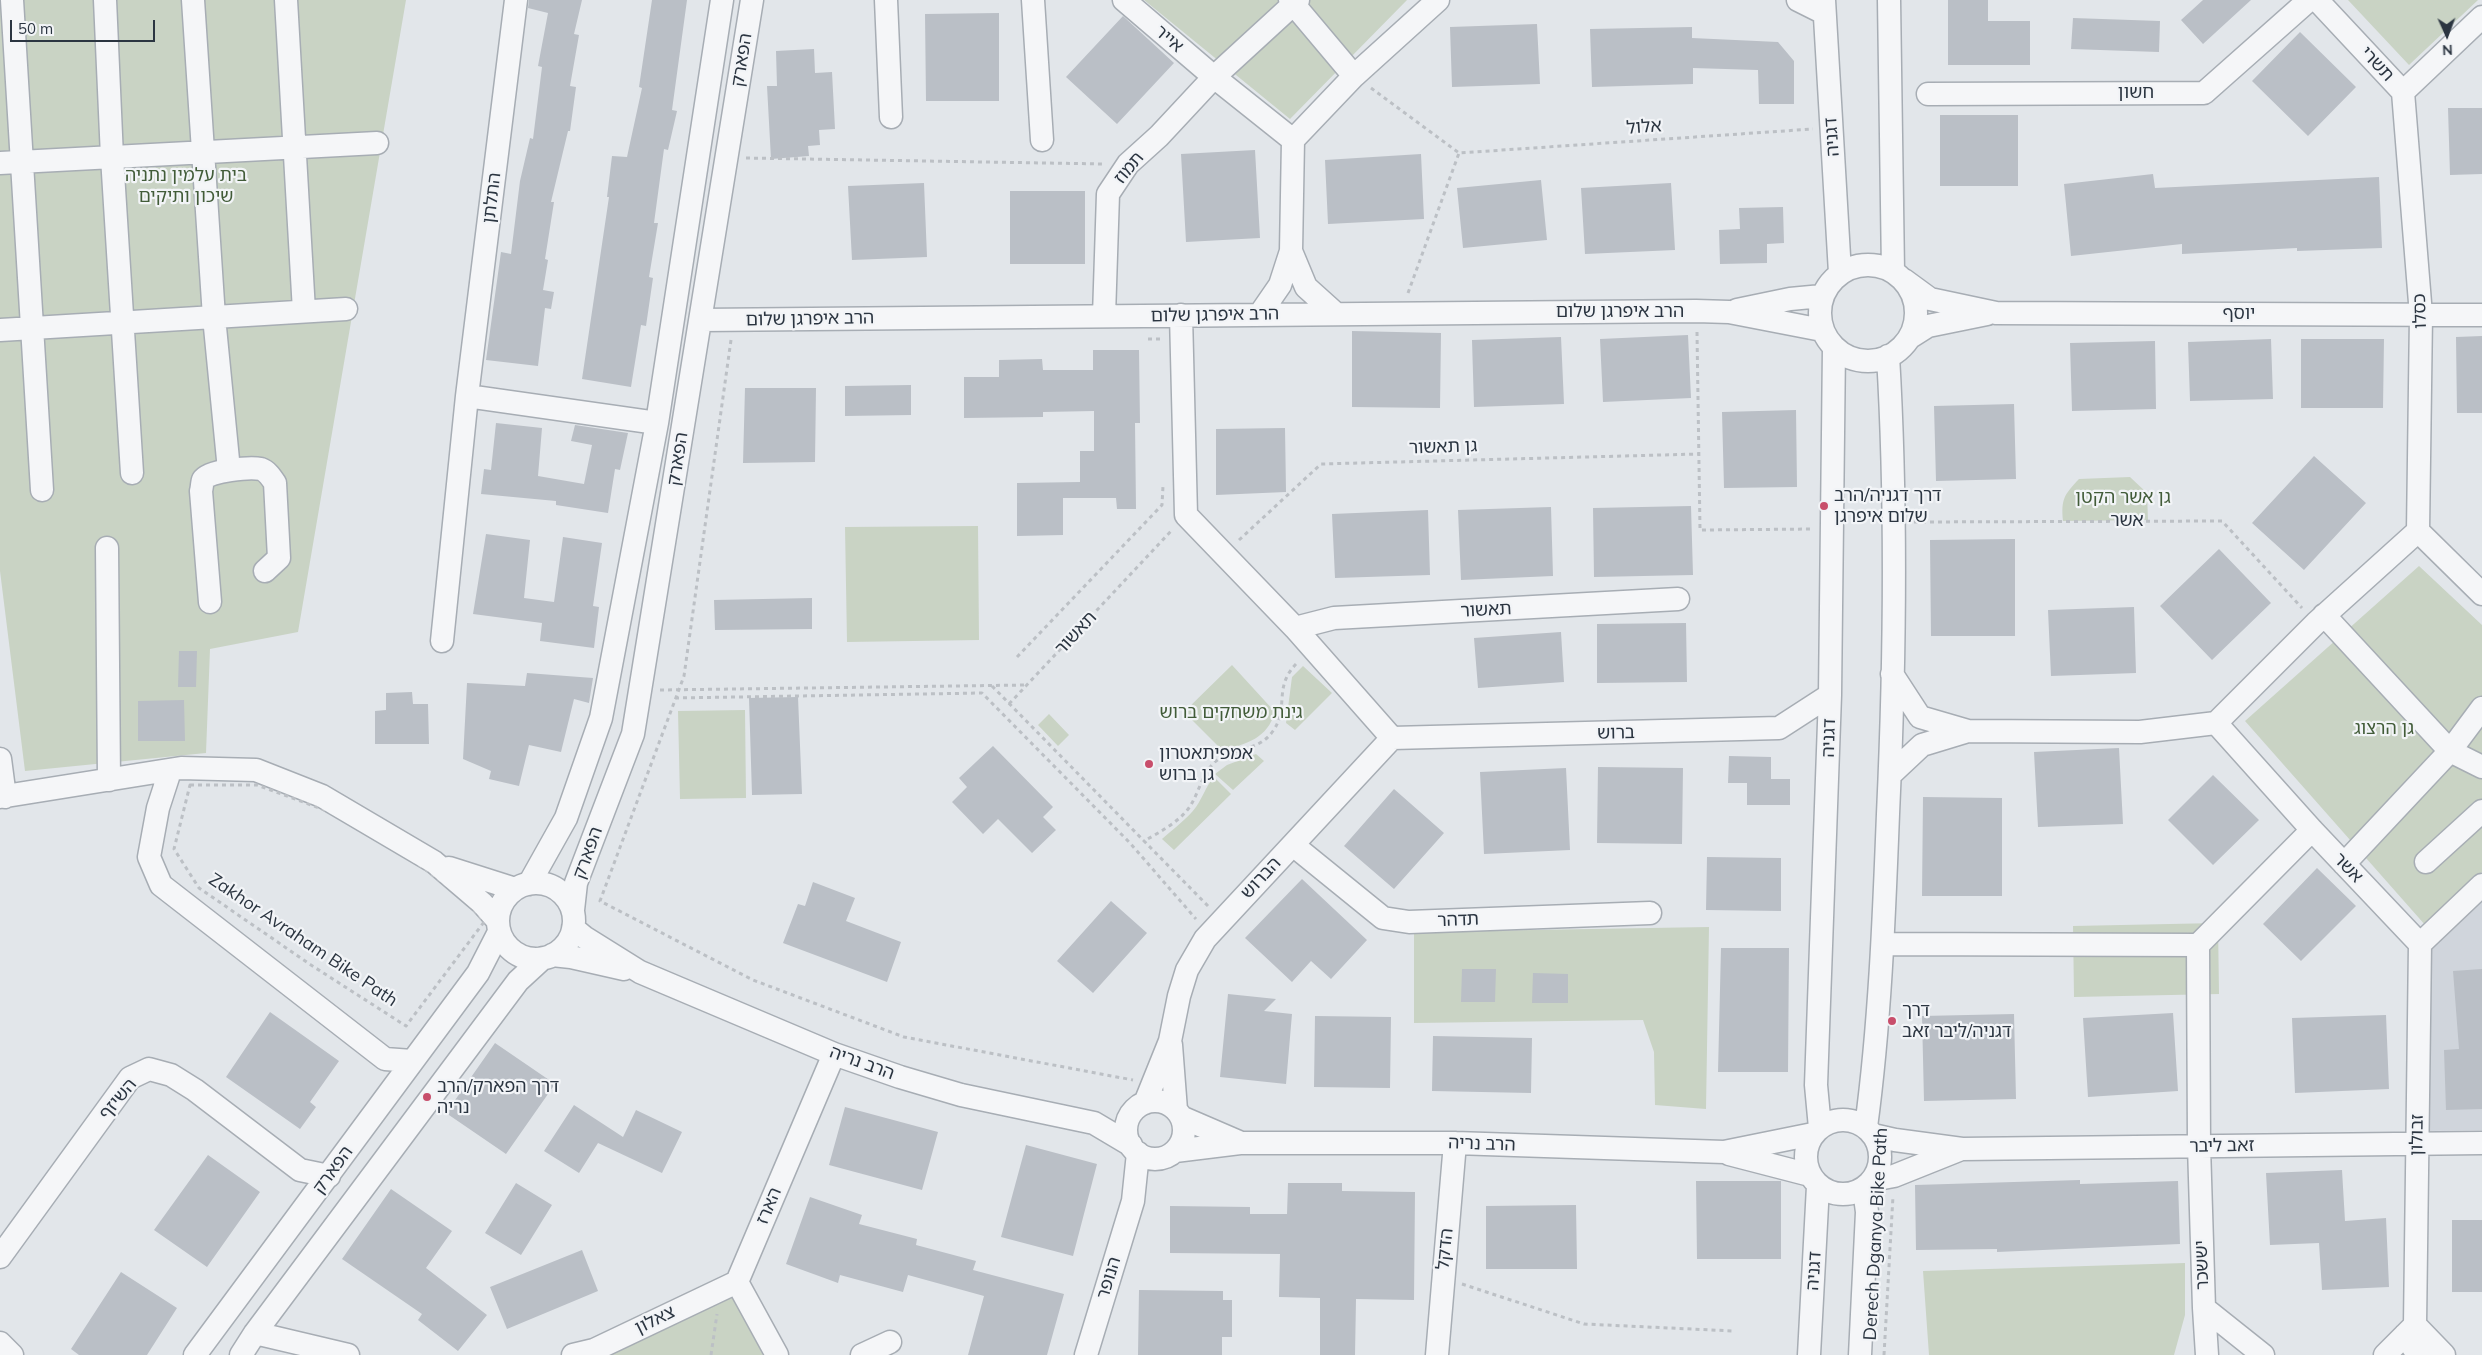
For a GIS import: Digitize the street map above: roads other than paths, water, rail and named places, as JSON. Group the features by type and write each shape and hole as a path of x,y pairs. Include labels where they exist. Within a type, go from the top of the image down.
{"street":[{"path":"12,0 42,490"},
{"path":"105,0 112,157 132,474"},
{"path":"193,0 214,317 229,470"},
{"path":"286,0 304,311"},
{"name":"התלתן","path":"442,641 467,396 516,0"},
{"name":"הפארק","path":"522,886 566,818 601,718 657,423 722,0"},
{"name":"הפארק","path":"573,919 576,883 632,734 752,0"},
{"path":"886,0 891,117"},
{"path":"1034,0 1042,140"},
{"name":"אייר","path":"1124,0 1214,77 1293,140"},
{"path":"1260,314 1280,285 1291,251 1293,140 1354,76 1438,0"},
{"path":"1798,0 1824,6"},
{"path":"1889,0 1898,276"},
{"name":"חשון","path":"1928,94 2204,93 2309,0"},
{"name":"תשרי","path":"2317,0 2403,92 2482,17"},
{"path":"1214,77 1294,1 1354,76"},
{"name":"דגניה","path":"1824,6 1840,273"},
{"name":"תמוז","path":"1104,316 1108,194 1128,164 1159,136 1214,77"},
{"name":"כסלו","path":"2403,92 2421,315 2418,531"},
{"path":"0,163 377,142"},
{"path":"1291,251 1306,287 1336,314"},
{"path":"1873,265 1898,276 1913,295 1916,312 1915,325 1909,338 1901,348 1876,361 1860,361 1848,357 1828,339 1819,313 1822,296 1830,283 1840,273 1856,266 1873,265"},
{"name":"יוסף","path":"1898,276 1930,299 1996,312 2482,315"},
{"name":"הרב איפרגן שלום","path":"1729,312 1790,299 1822,296"},
{"path":"0,330 346,309"},
{"name":"הרב איפרגן שלום","path":"701,320 1696,311 1729,312 1828,339"},
{"name":"יוסף","path":"1909,338 1928,326 1996,312"},
{"path":"1181,315 1186,515 1294,628 1392,738"},
{"name":"דגניה","path":"1816,1131 1834,528 1828,339"},
{"path":"1860,1355 1868,1185 1878,1169 1880,1156 1869,1131 1883,944 1890,775 1893,522 1888,356"},
{"path":"467,396 657,423"},
{"path":"210,602 201,491 203,480 208,476 229,470 261,469 269,474 274,483 279,558 265,572"},
{"path":"1892,674 1920,717 1968,731 2140,732 2216,723 2320,619 2418,531 2482,594"},
{"path":"107,548 109,780"},
{"name":"תאשור","path":"1294,628 1334,618 1678,599"},
{"path":"2320,619 2450,751 2482,767"},
{"name":"ברוש","path":"1392,738 1779,728 1830,695"},
{"path":"2344,864 2450,751 2482,708"},
{"name":"אשר","path":"2216,723 2312,830 2420,944"},
{"path":"1890,775 1922,745 1968,731"},
{"name":"הברוש","path":"1139,1108 1170,1041 1179,996 1187,970 1205,939 1392,738"},
{"path":"0,759 2,797 182,768 256,770 322,796 434,862 482,903 508,946 521,956 547,957 567,943 573,919 560,892 551,886 493,884 434,862"},
{"path":"170,771 158,808 149,857 161,885 384,1059 412,1061"},
{"path":"2426,862 2482,811"},
{"path":"1883,944 2198,945 2312,830"},
{"name":"תדהר","path":"1292,845 1383,918 1409,922 1650,913"},
{"path":"2420,944 2482,885"},
{"path":"494,925 505,898 522,886"},
{"name":"הרב נריה","path":"573,919 584,937 640,972 834,1054 900,1077 961,1095 1094,1123 1134,1149"},
{"name":"הפארק","path":"195,1355 478,973 494,925"},
{"name":"זבולון","path":"2410,1330 2417,1144 2420,944"},
{"name":"יששכר","path":"2198,945 2199,1146 2204,1308 2263,1355"},
{"name":"הפארק","path":"241,1355 255,1333 518,981 547,957"},
{"name":"הרב נריה","path":"547,957 572,957 640,972"},
{"name":"הברוש","path":"1170,1041 1179,1114"},
{"name":"הארז","path":"728,1285 834,1054"},
{"name":"השיזף","path":"0,1257 130,1078 149,1069 171,1075 195,1090 300,1170 329,1176"},
{"path":"1161,1102 1179,1114 1184,1134 1181,1144 1170,1154 1147,1158 1134,1149 1127,1136 1127,1126 1139,1108 1161,1102"},
{"name":"הרב נריה","path":"1094,1123 1139,1108"},
{"name":"הרב נריה","path":"1179,1114 1240,1143"},
{"path":"1868,1185 1850,1194 1838,1194 1814,1181 1805,1153 1816,1131 1829,1122 1842,1119 1854,1121 1869,1131"},
{"name":"הרב נריה","path":"1170,1154 1240,1143 1455,1143 1724,1152 1816,1131"},
{"name":"זאב ליבר","path":"1869,1131 1895,1140 1962,1149 2482,1143"},
{"name":"הדקל","path":"1436,1355 1455,1143"},
{"name":"הנופר","path":"1086,1355 1133,1201 1134,1149"},
{"name":"זאב ליבר","path":"1868,1185 1962,1149"},
{"name":"הרב נריה","path":"1724,1152 1814,1181"},
{"name":"הנופר","path":"1133,1201 1170,1154"},
{"name":"דגניה","path":"1809,1355 1814,1181"},
{"path":"728,1285 777,1355"},
{"name":"צאלון","path":"573,1355 594,1350 728,1285"},
{"path":"2204,1308 2206,1355"},
{"path":"2385,1355 2410,1330"},
{"path":"2410,1330 2418,1355"},
{"path":"2410,1330 2444,1355"},
{"path":"255,1333 348,1355"},
{"path":"862,1355 890,1342"},
{"path":"0,1343 12,1355"}],"place":[{"name":"דרך דגניה/הרב שלום איפרגן","path":"1824,506"},
{"name":"אמפיתאטרון גן ברוש","path":"1149,764"},
{"name":"דרך דגניה/ליבר זאב","path":"1892,1021"},
{"name":"דרך הפארק/הרב נריה","path":"427,1097"}],"park label":[{"name":"בית עלמין נתניה שיכון ותיקים","path":"186,186"},
{"name":"גן אשר הקטן","path":"2123,498"},
{"name":"גינת משחקים ברוש","path":"1231,713"},
{"name":"גן הרצוג","path":"2384,729"}]}
